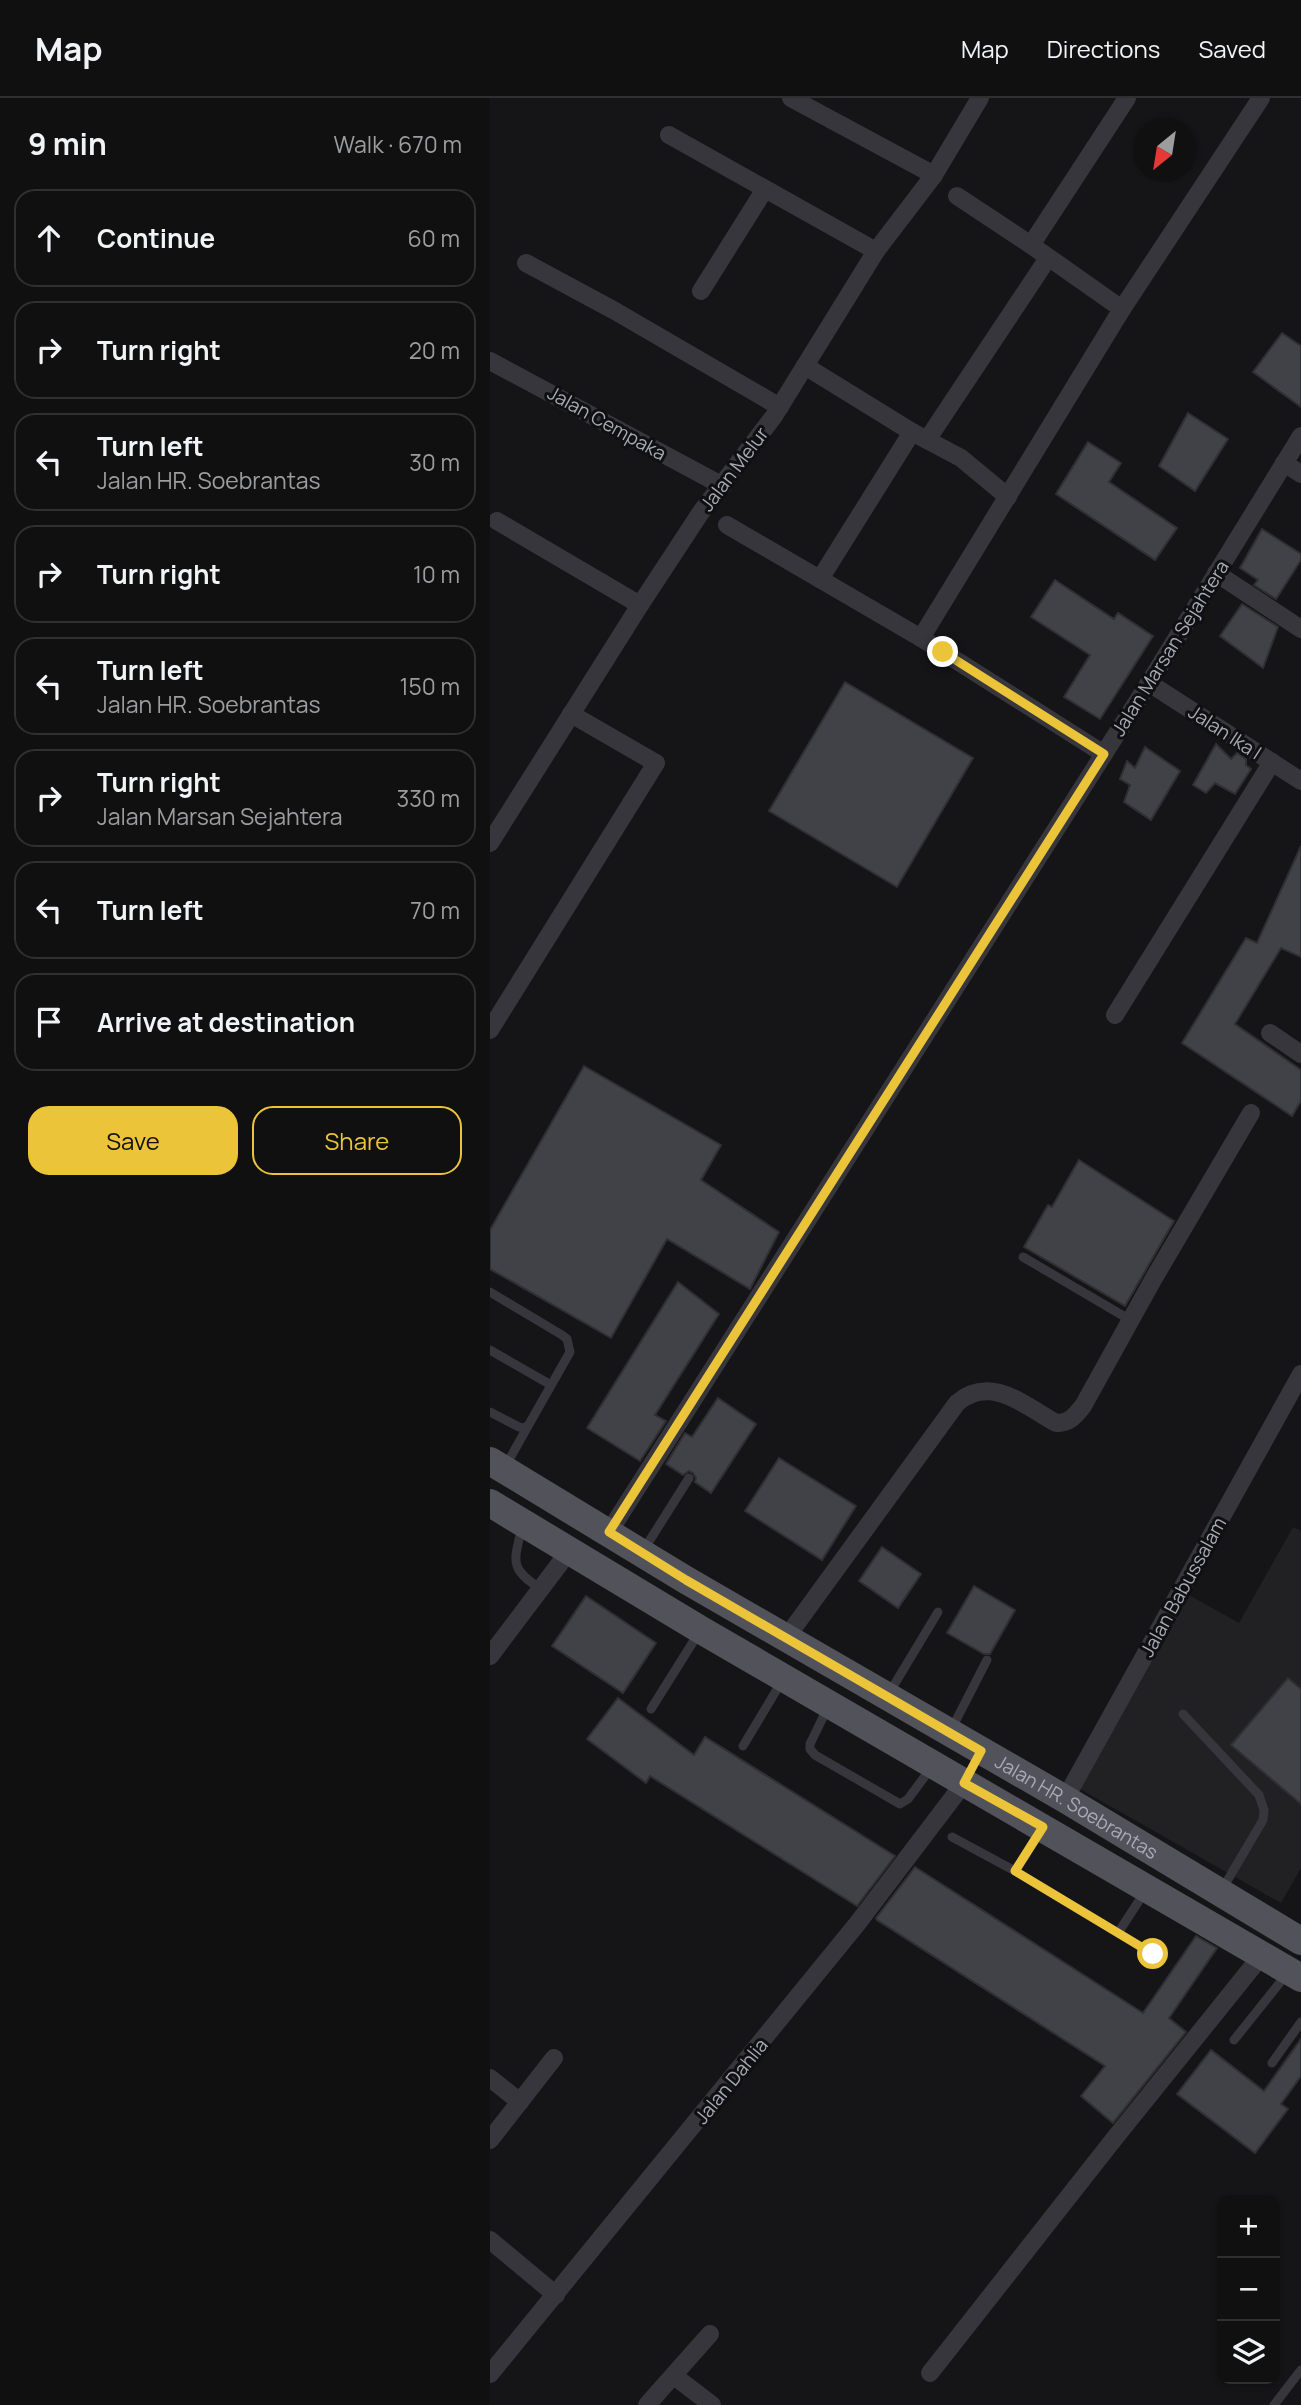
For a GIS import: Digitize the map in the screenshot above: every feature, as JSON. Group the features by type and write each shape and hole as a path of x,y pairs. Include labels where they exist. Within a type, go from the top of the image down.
{"main road":[{"name":"Jalan HR. Soebrantas","path":"497,1465 1301,1941"},
{"name":"Jalan HR. Soebrantas","path":"490,1503 701,1630 1295,1974"},
{"path":"889,1737 898,1702"},
{"path":"964,1783 981,1751"}],"street":[{"path":"791,98 934,174"},
{"name":"Jalan Melur","path":"490,843 701,512 780,407 876,251 934,174 980,98"},
{"path":"1031,245 1127,98"},
{"path":"921,638 1122,309 1261,98"},
{"path":"669,135 876,251"},
{"path":"701,291 765,188"},
{"path":"957,196 1122,309"},
{"path":"820,579 1048,258"},
{"path":"526,263 615,311 780,407"},
{"name":"Jalan Cempaka","path":"490,361 723,486"},
{"path":"805,366 961,458 1008,497"},
{"name":"Jalan Marsan Sejahtera","path":"609,1532 1149,684 1301,436"},
{"path":"1284,463 1301,474"},
{"path":"497,521 640,605"},
{"path":"727,525 921,638 1104,754"},
{"path":"1216,573 1301,629"},
{"name":"Jalan Ika I","path":"1149,684 1301,781"},
{"path":"490,1030 656,763 571,714"},
{"path":"1115,1015 1272,762"},
{"path":"1270,1033 1301,1054"},
{"path":"786,1638 957,1403 967,1394 984,1390 998,1391 1056,1423 1067,1423 1083,1406 1251,1113"},
{"name":"Jalan Babussalam","path":"1065,1799 1301,1374"},
{"path":"490,1657 570,1550"},
{"name":"Jalan Dahlia","path":"490,2374 857,1924 964,1783"},
{"path":"930,2374 1262,1955"},
{"path":"490,2140 554,2058"},
{"path":"490,2078 520,2102"},
{"path":"490,2240 556,2295"},
{"path":"648,2405 710,2334"},
{"path":"674,2376 712,2405"}],"lane":[{"path":"1023,1257 1132,1321"},
{"path":"490,1292 567,1339 570,1352 528,1426 497,1465"},
{"path":"490,1350 551,1385"},
{"path":"490,1412 519,1427 528,1426"},
{"path":"643,1552 689,1478"},
{"path":"523,1522 516,1567 520,1575 541,1589"},
{"path":"898,1702 938,1612"},
{"path":"651,1709 701,1630"},
{"path":"950,1733 987,1660"},
{"path":"743,1746 785,1677"},
{"path":"830,1703 810,1749 815,1755 900,1804 908,1799 934,1764"},
{"path":"1183,1714 1259,1795 1264,1810 1263,1820 1220,1893"},
{"path":"1015,1871 1043,1827"},
{"path":"952,1837 1015,1871 1153,1954"},
{"path":"1118,1933 1147,1888"},
{"path":"1234,2040 1295,1974"},
{"path":"1272,2063 1301,2022"},
{"path":"1274,2405 1301,2370"}],"shaded area":[{"path":"1293,1527 1301,1531 1301,1868 1281,1903 1080,1789 1189,1595 1239,1623"}],"building":[{"path":"1282,333 1301,346 1301,407 1253,372"},
{"path":"1188,413 1228,439 1195,491 1159,466"},
{"path":"1088,442 1121,463 1109,482 1177,528 1155,560 1056,494"},
{"path":"1262,529 1301,554 1301,560 1276,599 1254,585 1258,580 1240,568"},
{"path":"1055,580 1114,619 1118,613 1153,636 1100,719 1064,697 1090,655 1031,617"},
{"path":"1242,604 1278,627 1263,668 1220,636"},
{"path":"845,682 973,758 897,887 769,811"},
{"path":"1216,744 1231,759 1237,753 1246,759 1246,765 1251,769 1235,794 1215,783 1206,793 1193,785"},
{"path":"1145,747 1180,771 1151,820 1124,802 1130,785 1120,779 1127,761 1135,768"},
{"path":"1301,846 1301,957 1281,948 1235,1024 1301,1070 1301,1101 1292,1116 1182,1043 1246,938 1257,943"},
{"path":"584,1066 721,1145 701,1180 779,1232 750,1289 667,1239 611,1338 490,1269 490,1230"},
{"path":"1079,1160 1174,1221 1125,1306 1024,1247 1048,1205 1052,1207"},
{"path":"678,1282 719,1314 655,1415 666,1421 640,1461 587,1428"},
{"path":"718,1398 756,1424 711,1493 695,1482 693,1473 689,1471 683,1475 666,1464 685,1433 692,1437"},
{"path":"779,1458 856,1506 822,1560 745,1511"},
{"path":"882,1547 921,1574 898,1608 859,1581"},
{"path":"974,1586 1015,1610 990,1654 984,1654 947,1633"},
{"path":"586,1596 656,1643 623,1693 552,1646"},
{"path":"1288,1678 1301,1689 1301,1804 1231,1745"},
{"path":"618,1698 694,1755 705,1737 895,1856 857,1906 650,1776 646,1783 587,1739"},
{"path":"915,1867 1143,2013 1196,1936 1217,1948 1169,2018 1186,2032 1113,2123 1081,2096 1105,2066 877,1920"},
{"path":"1301,2039 1301,2076 1281,2104 1288,2109 1255,2153 1177,2094 1211,2050 1264,2091"}],"route":[{"path":"943,652 1104,754 609,1532 686,1580 981,1751 964,1783 1043,1827 1015,1871 1153,1954"}]}
